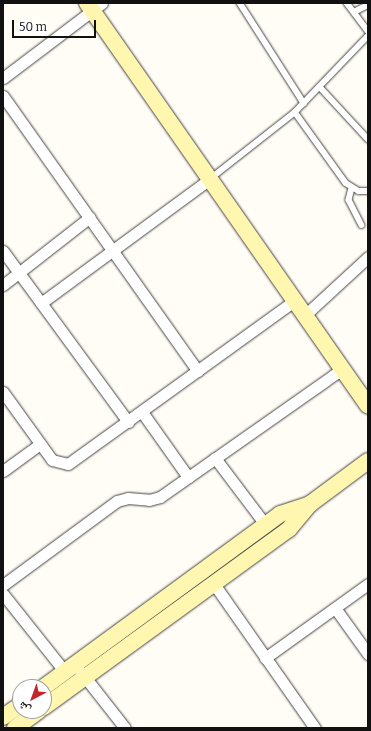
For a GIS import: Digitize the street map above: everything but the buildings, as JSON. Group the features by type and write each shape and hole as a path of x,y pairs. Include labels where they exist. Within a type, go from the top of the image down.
{"street":[{"path":"3,78 94,5 210,180 368,406"},
{"path":"3,96 114,250 198,371"},
{"path":"42,303 210,180"},
{"path":"3,285 90,217"},
{"path":"3,251 128,422"},
{"path":"304,314 368,257"},
{"path":"3,392 52,460 68,464 294,301"},
{"path":"3,585 117,501 128,498 155,499 342,369"},
{"path":"142,412 188,477"},
{"path":"3,471 40,444"},
{"path":"215,458 265,524"},
{"path":"52,701 289,529 310,504 368,461"},
{"path":"52,681 265,524 287,510 310,504"},
{"path":"214,584 315,728"},
{"path":"265,658 368,584"},
{"path":"5,599 70,668 85,677 125,728"},
{"path":"335,608 368,654"},
{"path":"3,717 12,711"},
{"path":"15,728 27,719"}],"lane":[{"path":"240,3 304,103"},
{"path":"347,3 368,31"},
{"path":"354,12 368,5"},
{"path":"210,180 295,112 368,36"},
{"path":"320,87 368,139"},
{"path":"295,112 352,188 368,192"},
{"path":"352,188 349,200 362,225"}]}
